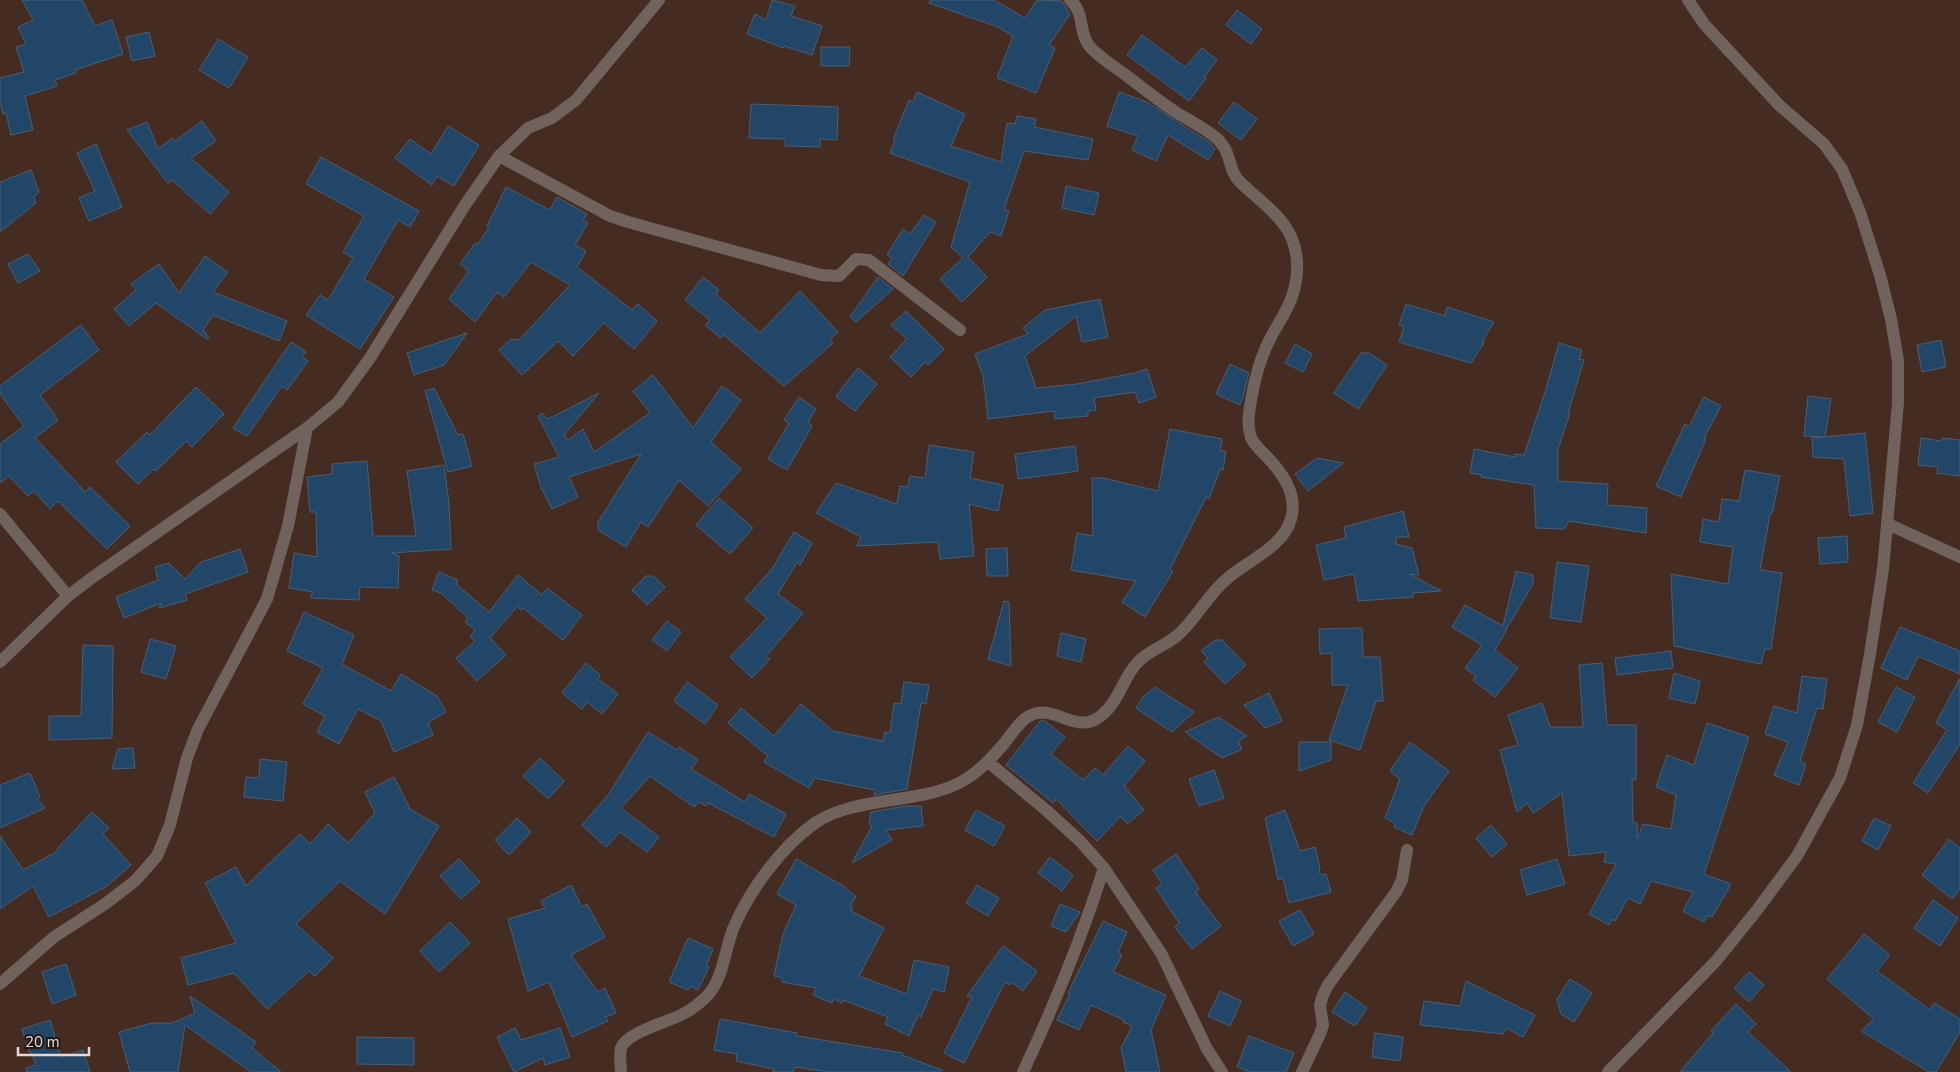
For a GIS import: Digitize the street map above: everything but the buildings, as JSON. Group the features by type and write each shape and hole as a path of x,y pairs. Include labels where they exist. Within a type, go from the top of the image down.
{"street":[{"path":"0,662 68,596 307,428 338,402 370,358 465,205 499,156 528,128 552,118 576,100 659,0"},
{"path":"621,1072 621,1048 628,1040 698,1005 712,990 734,928 755,889 775,862 795,840 817,822 834,813 874,803 943,790 962,782 988,762 1021,723 1032,714 1043,712 1081,723 1091,722 1102,716 1117,699 1136,664 1172,641 1184,630 1205,600 1217,587 1229,576 1276,543 1287,530 1293,515 1292,498 1287,483 1277,467 1252,439 1249,413 1264,352 1289,308 1295,289 1297,270 1296,249 1290,233 1273,210 1235,177 1227,149 1215,137 1168,107 1094,52 1083,35 1080,13 1076,5 1070,0"},
{"path":"1608,1072 1716,961 1757,910 1797,856 1840,778 1857,724 1883,569 1898,403 1898,361 1891,319 1880,275 1860,212 1842,169 1824,144 1779,105 1704,24 1688,0"},
{"path":"499,156 610,216 628,222 821,275 839,276 856,259 869,260 960,330"},
{"path":"0,984 54,938 105,904 135,881 157,856 170,825 187,758 198,729 267,599 288,526 307,428"},
{"path":"0,514 68,596"},
{"path":"1888,524 1960,557"},
{"path":"988,762 1080,841 1104,868 1161,953 1208,1049 1222,1072"},
{"path":"1302,1072 1323,1025 1320,1005 1323,995 1328,985 1396,892 1402,880 1407,850"},
{"path":"1023,1072 1044,1028 1104,868"}]}
